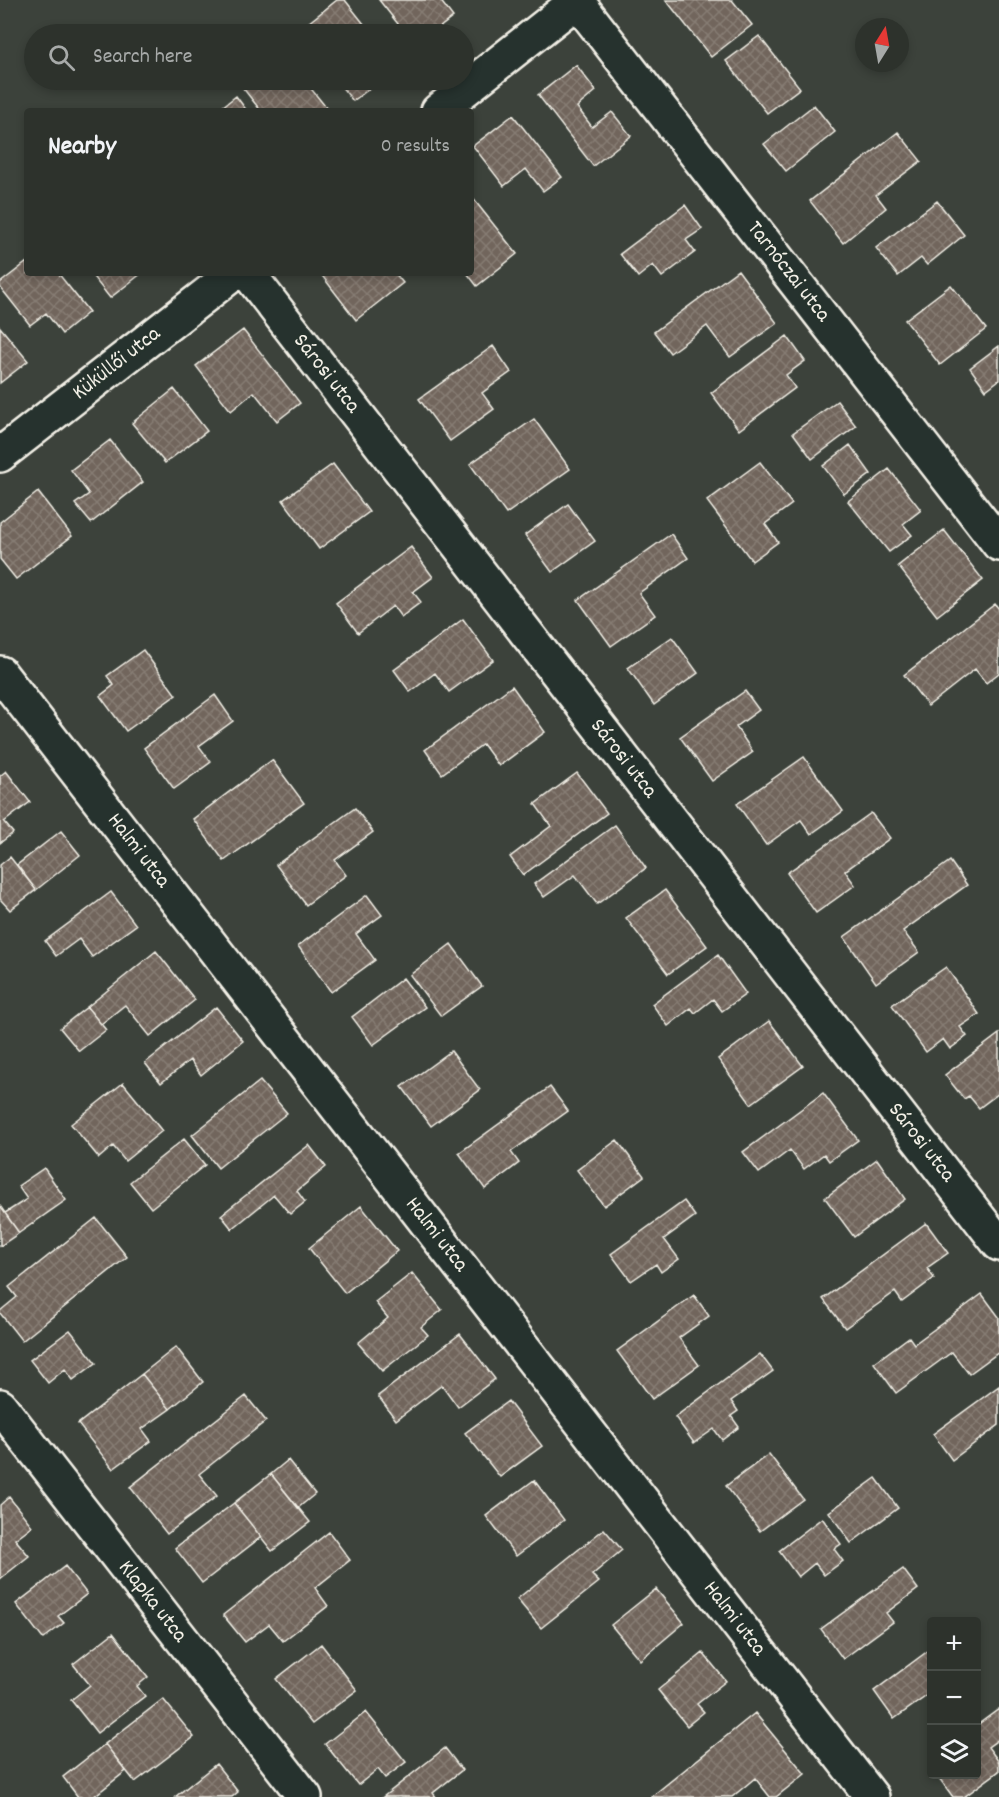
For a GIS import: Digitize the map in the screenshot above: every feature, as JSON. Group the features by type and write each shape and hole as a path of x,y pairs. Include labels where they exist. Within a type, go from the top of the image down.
{"street":[{"path":"474,82 577,0"},
{"name":"Tarnóczai utca","path":"577,0 999,543"},
{"path":"442,108 464,90"},
{"name":"Küküllői utca","path":"0,455 230,276"},
{"name":"Sárosi utca","path":"250,276 999,1244"},
{"name":"Halmi utca","path":"0,673 872,1797"},
{"name":"Klapka utca","path":"0,1406 305,1797"}],"building":[{"path":"337,0 345,0 364,24 307,24"},
{"path":"379,0 440,0 453,17 444,24 398,24"},
{"path":"666,0 732,0 752,25 711,57"},
{"path":"759,36 800,88 767,113 726,61"},
{"path":"576,65 596,91 577,107 592,127 612,112 631,136 593,166 538,95"},
{"path":"245,90 312,90 327,108 259,108"},
{"path":"344,90 368,90 353,101"},
{"path":"236,96 245,108 221,108"},
{"path":"814,105 835,132 786,171 764,144"},
{"path":"513,115 562,177 543,191 526,169 504,186 474,145"},
{"path":"898,132 921,161 876,195 886,208 843,243 810,201"},
{"path":"474,200 517,254 477,286 469,276 474,276"},
{"path":"937,201 964,235 927,265 921,258 898,276 876,248"},
{"path":"685,205 702,229 686,240 695,252 662,277 653,265 638,277 620,254"},
{"path":"24,264 24,276 60,276 89,312 62,334 46,313 30,325 0,287 0,283"},
{"path":"738,270 777,323 730,357 707,326 670,353 654,332"},
{"path":"92,276 138,276 110,298"},
{"path":"322,276 397,276 403,283 356,320"},
{"path":"951,285 986,329 940,365 905,320"},
{"path":"0,327 28,361 0,383"},
{"path":"243,330 300,403 277,421 254,392 231,411 196,366"},
{"path":"787,336 805,361 786,375 795,388 739,430 711,393"},
{"path":"493,346 511,372 482,393 494,409 450,441 419,399"},
{"path":"999,346 999,380 986,390 970,368"},
{"path":"174,389 207,431 165,463 132,423"},
{"path":"837,401 856,426 812,459 793,433"},
{"path":"534,419 570,469 506,514 470,464"},
{"path":"110,440 143,482 91,523 75,504 89,494 71,470"},
{"path":"850,445 871,474 844,494 823,466"},
{"path":"760,462 792,504 765,524 778,542 752,561 707,501"},
{"path":"333,464 369,512 319,549 283,500"},
{"path":"889,469 921,510 903,524 912,535 889,552 848,501"},
{"path":"38,492 72,536 16,579 0,559 0,522"},
{"path":"568,504 595,541 552,572 525,535"},
{"path":"944,530 983,580 937,616 898,566"},
{"path":"671,534 688,558 639,593 655,615 611,646 578,600"},
{"path":"411,547 433,577 413,592 421,602 401,617 393,606 358,633 336,603"},
{"path":"995,604 999,609 999,673 986,683 975,669 928,706 904,675"},
{"path":"463,619 493,660 449,692 435,673 410,692 394,670"},
{"path":"672,637 698,673 654,705 628,668"},
{"path":"143,650 176,695 126,731 100,696 114,685 107,676"},
{"path":"512,686 545,732 499,766 483,744 442,774 425,750"},
{"path":"745,691 759,710 736,727 753,752 712,781 680,737"},
{"path":"215,695 233,721 199,746 211,762 174,789 144,748"},
{"path":"804,757 843,811 811,834 801,820 766,845 737,804"},
{"path":"272,760 304,803 224,861 193,819"},
{"path":"6,771 30,802 4,822 13,833 0,843 0,776"},
{"path":"577,773 607,813 523,875 510,857 551,826 535,804"},
{"path":"355,808 373,832 335,860 346,875 306,905 276,865"},
{"path":"871,813 890,838 845,871 855,885 816,913 787,873"},
{"path":"615,825 646,868 597,904 575,875 544,897 534,884"},
{"path":"61,831 80,855 36,890 17,865"},
{"path":"10,857 36,890 10,910 0,899 0,865"},
{"path":"950,861 967,885 903,931 919,952 876,983 844,937"},
{"path":"665,890 707,946 668,974 626,918"},
{"path":"111,892 136,925 92,957 79,939 56,956 45,941"},
{"path":"367,895 382,915 356,934 375,960 331,992 298,946"},
{"path":"451,944 482,986 441,1016 410,975"},
{"path":"156,951 195,1000 150,1036 125,1005 101,1024 87,1007"},
{"path":"718,955 746,994 722,1011 713,999 695,1013 691,1008 668,1026 652,1004"},
{"path":"946,967 979,1014 960,1027 967,1036 950,1049 943,1039 926,1052 892,1005"},
{"path":"403,978 425,1007 373,1045 352,1017"},
{"path":"87,1007 106,1030 79,1051 60,1028"},
{"path":"216,1007 243,1041 201,1075 190,1060 161,1083 145,1063"},
{"path":"769,1021 803,1066 751,1104 718,1059"},
{"path":"999,1034 999,1093 979,1108 969,1096 964,1099 945,1075"},
{"path":"451,1051 480,1090 431,1126 402,1087"},
{"path":"260,1081 287,1113 218,1168 192,1135"},
{"path":"123,1083 162,1131 125,1161 113,1146 99,1158 71,1124"},
{"path":"550,1087 568,1111 511,1152 519,1163 485,1189 459,1153"},
{"path":"823,1093 858,1140 829,1161 824,1154 804,1169 790,1150 759,1173 743,1152"},
{"path":"184,1139 205,1165 151,1208 130,1182"},
{"path":"617,1140 644,1176 604,1206 577,1170"},
{"path":"309,1145 326,1167 297,1191 305,1202 290,1214 274,1195 232,1229 221,1215"},
{"path":"877,1159 905,1199 854,1237 825,1198"},
{"path":"44,1168 66,1200 19,1233 5,1213 27,1199 18,1186"},
{"path":"684,1201 695,1216 664,1239 679,1259 661,1272 656,1264 631,1281 611,1254"},
{"path":"0,1206 19,1233 0,1246"},
{"path":"361,1206 397,1251 345,1293 309,1248"},
{"path":"96,1218 127,1257 22,1341 0,1313 17,1297 9,1287"},
{"path":"926,1223 948,1253 927,1268 934,1278 902,1302 895,1292 845,1328 823,1299"},
{"path":"412,1273 442,1310 421,1327 428,1335 382,1371 358,1343 388,1318 375,1302"},
{"path":"982,1294 999,1317 999,1352 969,1374 952,1352 896,1393 874,1363 909,1337 914,1344"},
{"path":"694,1295 709,1316 679,1338 699,1365 652,1399 617,1351"},
{"path":"70,1330 96,1363 73,1380 65,1369 48,1383 30,1360"},
{"path":"460,1334 495,1379 458,1407 442,1385 396,1420 378,1396"},
{"path":"176,1347 203,1382 170,1409 142,1374"},
{"path":"760,1354 773,1371 731,1401 738,1411 731,1416 739,1427 722,1440 714,1429 694,1443 675,1417"},
{"path":"142,1374 170,1409 142,1429 151,1441 113,1469 78,1424"},
{"path":"999,1386 999,1425 952,1460 933,1434"},
{"path":"246,1396 266,1421 199,1474 217,1496 167,1534 130,1487"},
{"path":"508,1401 542,1446 500,1477 465,1433"},
{"path":"769,1454 803,1499 760,1531 726,1486"},
{"path":"288,1460 315,1494 298,1508 271,1474"},
{"path":"271,1474 310,1522 272,1551 234,1503"},
{"path":"876,1478 898,1508 851,1543 829,1512"},
{"path":"534,1480 564,1520 516,1556 486,1516"},
{"path":"9,1497 32,1526 15,1539 29,1556 0,1579 0,1505"},
{"path":"234,1503 261,1537 202,1583 175,1548"},
{"path":"822,1518 841,1544 834,1549 843,1561 824,1575 815,1563 798,1577 779,1551"},
{"path":"604,1529 622,1550 592,1575 599,1582 541,1628 517,1599"},
{"path":"329,1532 350,1560 315,1588 328,1606 283,1641 269,1624 245,1642 223,1615"},
{"path":"65,1566 87,1594 58,1616 64,1623 43,1639 16,1604"},
{"path":"903,1569 918,1589 886,1613 893,1622 843,1659 821,1629"},
{"path":"656,1589 684,1623 640,1660 611,1625"},
{"path":"113,1633 148,1677 137,1686 145,1696 97,1733 71,1700 90,1685 73,1664"},
{"path":"321,1644 357,1690 312,1724 276,1679"},
{"path":"927,1652 927,1696 894,1719 874,1691"},
{"path":"703,1653 726,1681 697,1704 704,1712 687,1726 658,1690"},
{"path":"163,1699 194,1737 135,1782 105,1744"},
{"path":"999,1709 999,1739 988,1747 999,1762 999,1771 964,1797 953,1797 940,1779 981,1779 981,1722"},
{"path":"366,1712 406,1762 385,1778 378,1769 358,1785 325,1744"},
{"path":"755,1713 805,1774 776,1797 770,1797 755,1778 732,1797 651,1797"},
{"path":"105,1744 126,1771 93,1797 78,1797 63,1777"},
{"path":"445,1748 462,1770 433,1793 436,1797 383,1797"},
{"path":"216,1764 238,1792 232,1797 175,1797"}]}
